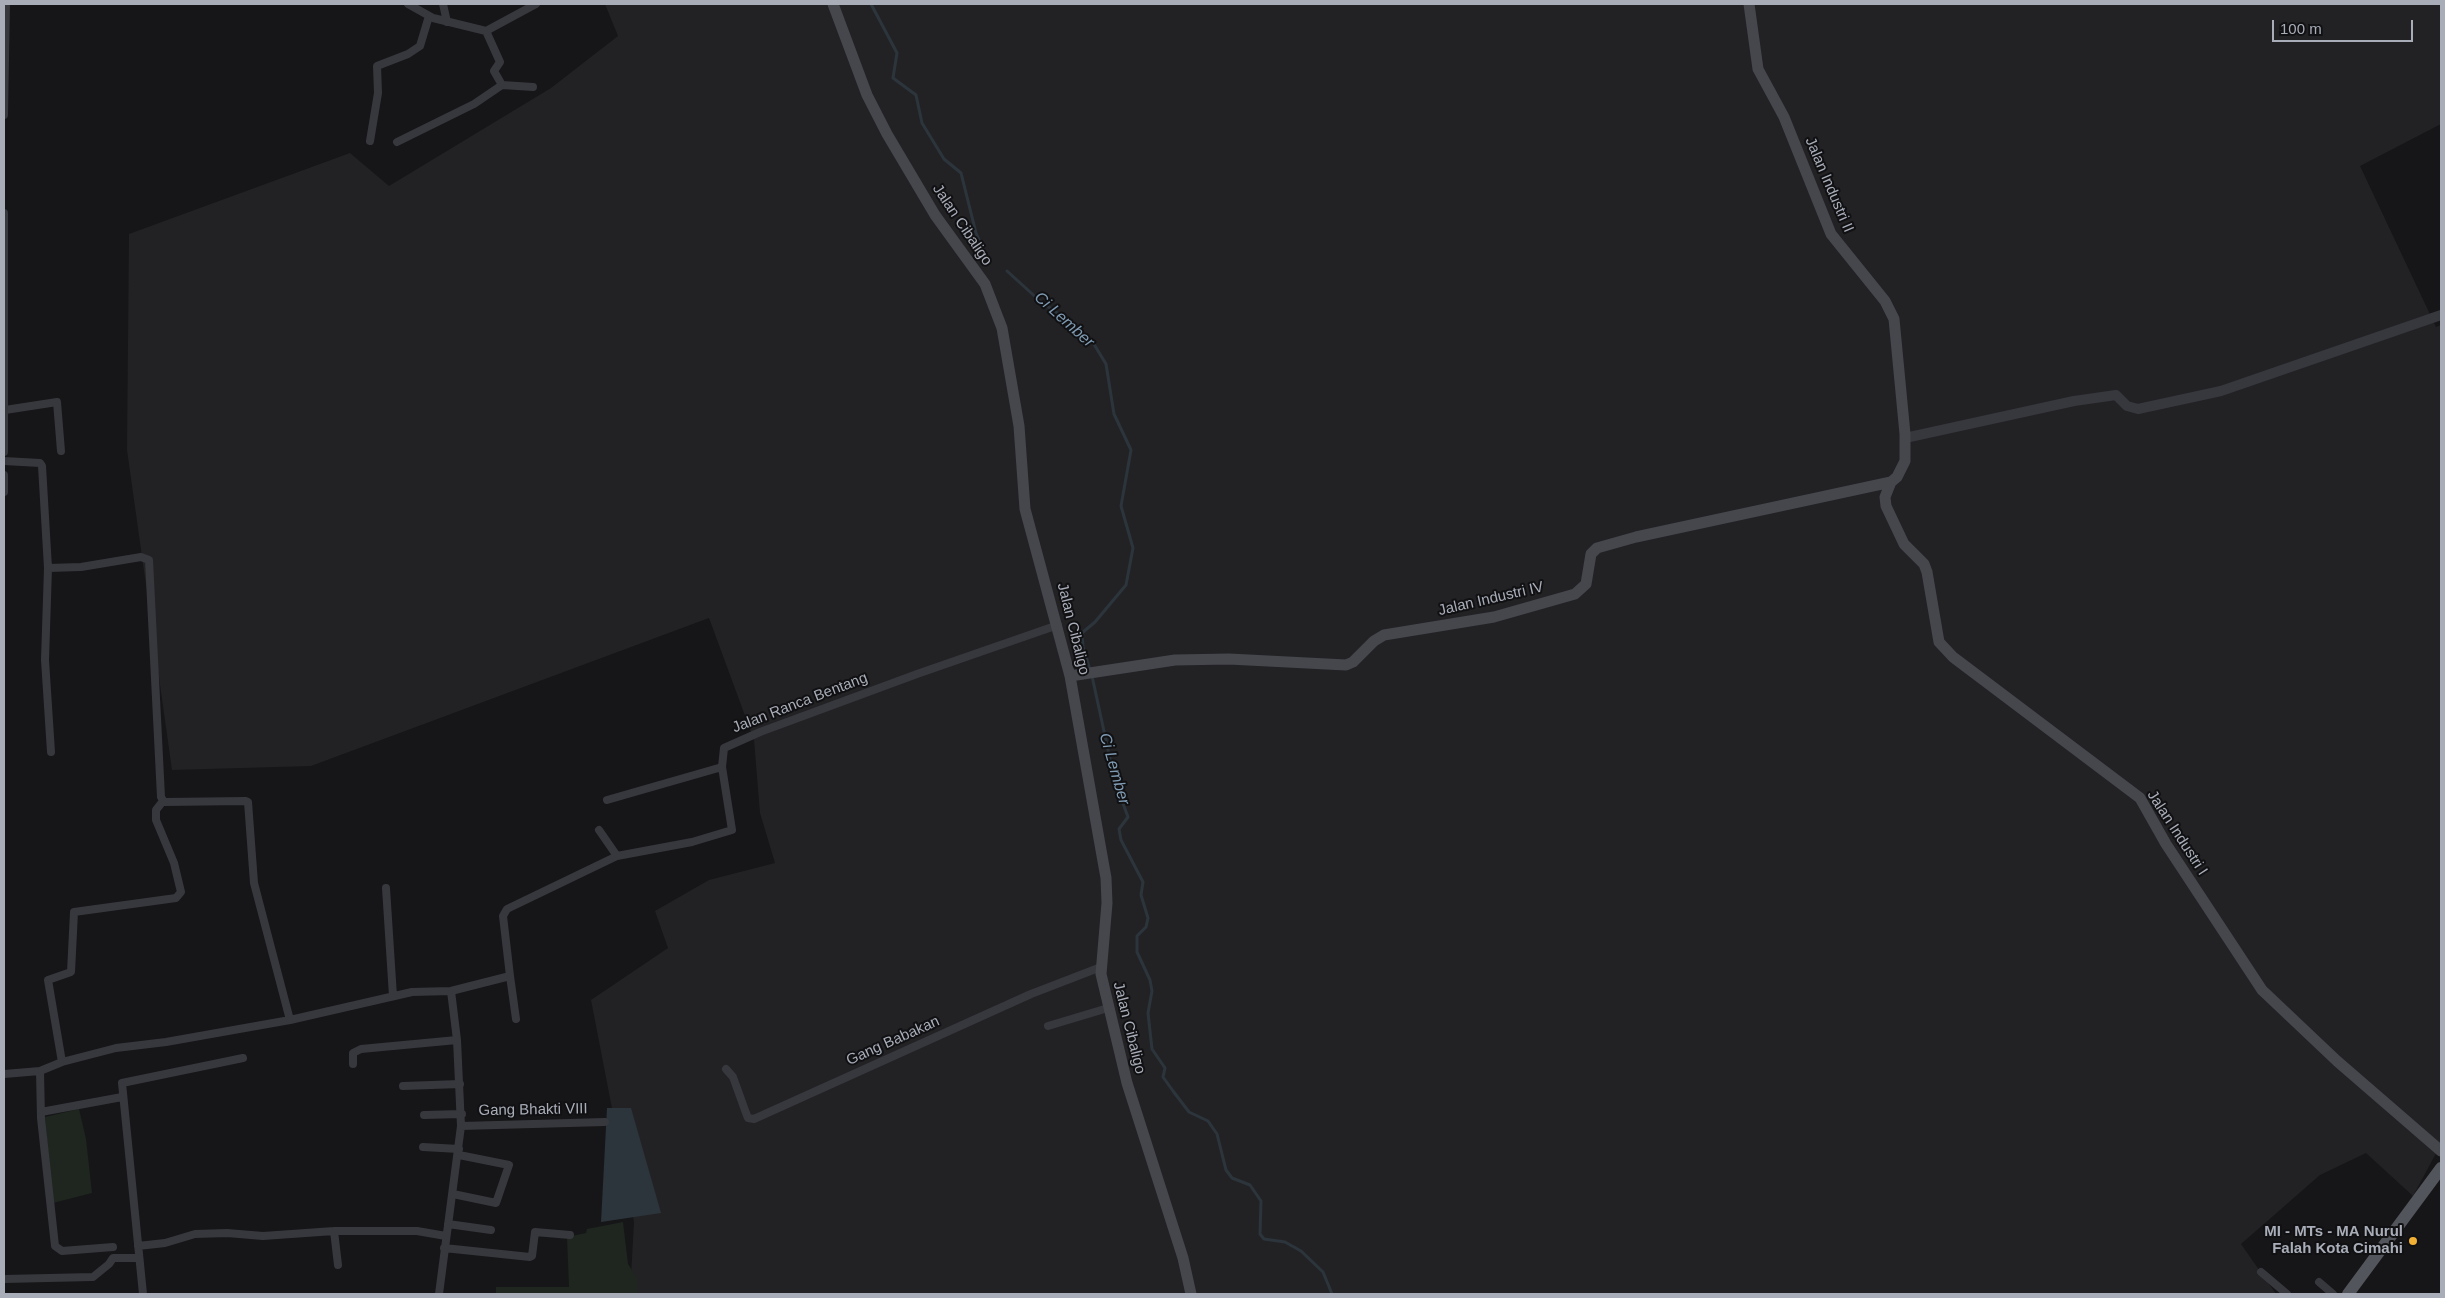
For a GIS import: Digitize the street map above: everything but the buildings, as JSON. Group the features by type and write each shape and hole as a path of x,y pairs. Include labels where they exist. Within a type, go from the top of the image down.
{"main road":[{"name":"Jalan Cibaligo","path":"833,4 867,95 887,134 935,215 985,284 1002,328 1019,426 1025,509 1058,625 1070,676 1106,878 1107,903 1101,967 1108,1008 1130,1092 1164,1197 1191,1294"},
{"name":"Jalan Industri II","path":"1749,4 1758,68 1784,117 1831,234 1885,301 1894,319 1906,438 1905,461 1897,477 1891,482"},
{"name":"Jalan Industri IV","path":"1070,676 1175,660 1229,659 1346,665 1353,662 1374,641 1384,636 1494,617 1575,594 1586,584 1591,554 1596,548 1636,536 1891,482"},
{"name":"Jalan Industri I","path":"1891,482 1885,497 1886,506 1904,544 1924,564 1939,642 1953,657 2140,798 2166,844 2262,990 2337,1061 2441,1151"},
{"path":"2348,1294 2441,1168"}],"street":[{"path":"4,115 6,4"},
{"path":"408,4 430,16 486,32 525,7 536,4"},
{"path":"443,4 447,22"},
{"path":"370,141 376,116 377,66 408,54 420,46 430,16"},
{"path":"486,32 500,62 494,71 502,84"},
{"path":"397,142 474,104 502,84 532,87"},
{"path":"4,213 4,452"},
{"path":"1906,438 2074,401 2116,396 2126,406 2138,409 2212,393 2441,315"},
{"path":"4,410 57,402 61,451"},
{"path":"4,461 42,464 48,568 45,660 51,752"},
{"path":"4,475 4,492"},
{"path":"48,568 81,567 141,557 149,560 163,801 156,810 156,820 174,863 181,892 176,898 74,912 71,972 48,980 62,1062"},
{"name":"Jalan Ranca Bentang","path":"516,1019 503,916 507,909 616,856 692,842 732,830 722,767 724,748 760,732 1058,625"},
{"path":"606,800 722,767"},
{"path":"163,801 248,802 254,883 290,1020"},
{"path":"599,830 616,856"},
{"path":"386,888 393,996"},
{"name":"Gang Babakan","path":"726,1069 733,1077 748,1118 754,1119 1031,994 1101,967"},
{"path":"4,1074 40,1071 62,1062 116,1048 166,1042 290,1020 393,996 430,990 451,991 510,976"},
{"path":"439,1294 459,1152 462,1114 457,1040 451,991"},
{"path":"1048,1026 1108,1008"},
{"path":"352,1064 353,1053 361,1048 457,1040"},
{"path":"143,1294 122,1097 124,1081 243,1058"},
{"path":"40,1071 41,1112 55,1246 62,1251 113,1247"},
{"path":"403,1086 460,1084"},
{"path":"41,1112 122,1097"},
{"path":"424,1115 462,1114"},
{"name":"Gang Bhakti VIII","path":"461,1126 606,1122"},
{"path":"423,1147 459,1152 510,1165 496,1203 453,1194"},
{"path":"448,1224 491,1230"},
{"path":"138,1246 165,1243 195,1234 227,1233 263,1236 334,1231 417,1230 446,1236"},
{"path":"334,1231 338,1265"},
{"path":"444,1248 530,1257 534,1232 570,1235"},
{"path":"4,1279 93,1277 109,1264 113,1258 139,1258"},
{"path":"2261,1272 2287,1294"},
{"path":"2319,1282 2331,1294"}],"shaded area":[{"path":"605,4 2441,4 2441,124 2360,166 2436,327 2441,325 2441,1144 2413,1196 2366,1153 2320,1175 2241,1244 2276,1294 630,1294 634,1222 591,1000 668,948 655,911 709,880 775,863 760,813 754,740 709,618 311,766 172,770 127,450 129,234 350,153 389,186 551,88 618,36"},
{"path":"607,1108 631,1108 661,1213 601,1222"},
{"path":"79,1109 86,1139 92,1193 53,1203 45,1117"},
{"path":"623,1222 628,1264 637,1278 637,1294 496,1294 496,1287 569,1287 567,1237 586,1233 587,1229"}],"waterway":[{"name":"Ci Lember","path":"871,4 897,53 893,78 916,95 922,123 944,159 961,173 976,233 986,255"},
{"name":"Ci Lember","path":"1007,271 1040,301 1073,324 1092,341 1106,364 1114,414 1131,450 1121,506 1133,548 1126,585 1095,622 1082,633 1083,647 1090,670"},
{"name":"Ci Lember","path":"1092,676 1115,782 1128,817 1119,829 1121,840 1143,882 1141,895 1148,918 1146,927 1137,936 1137,952 1150,980 1152,991 1148,1013 1152,1049 1165,1068 1163,1077 1189,1112 1208,1121 1217,1134 1226,1170 1232,1178 1250,1185 1261,1201 1260,1234 1264,1239 1285,1242 1301,1251 1323,1272 1332,1294"}],"place":[{"name":"MI - MTs - MA Nurul Falah Kota Cimahi","path":"2413,1241"}]}
